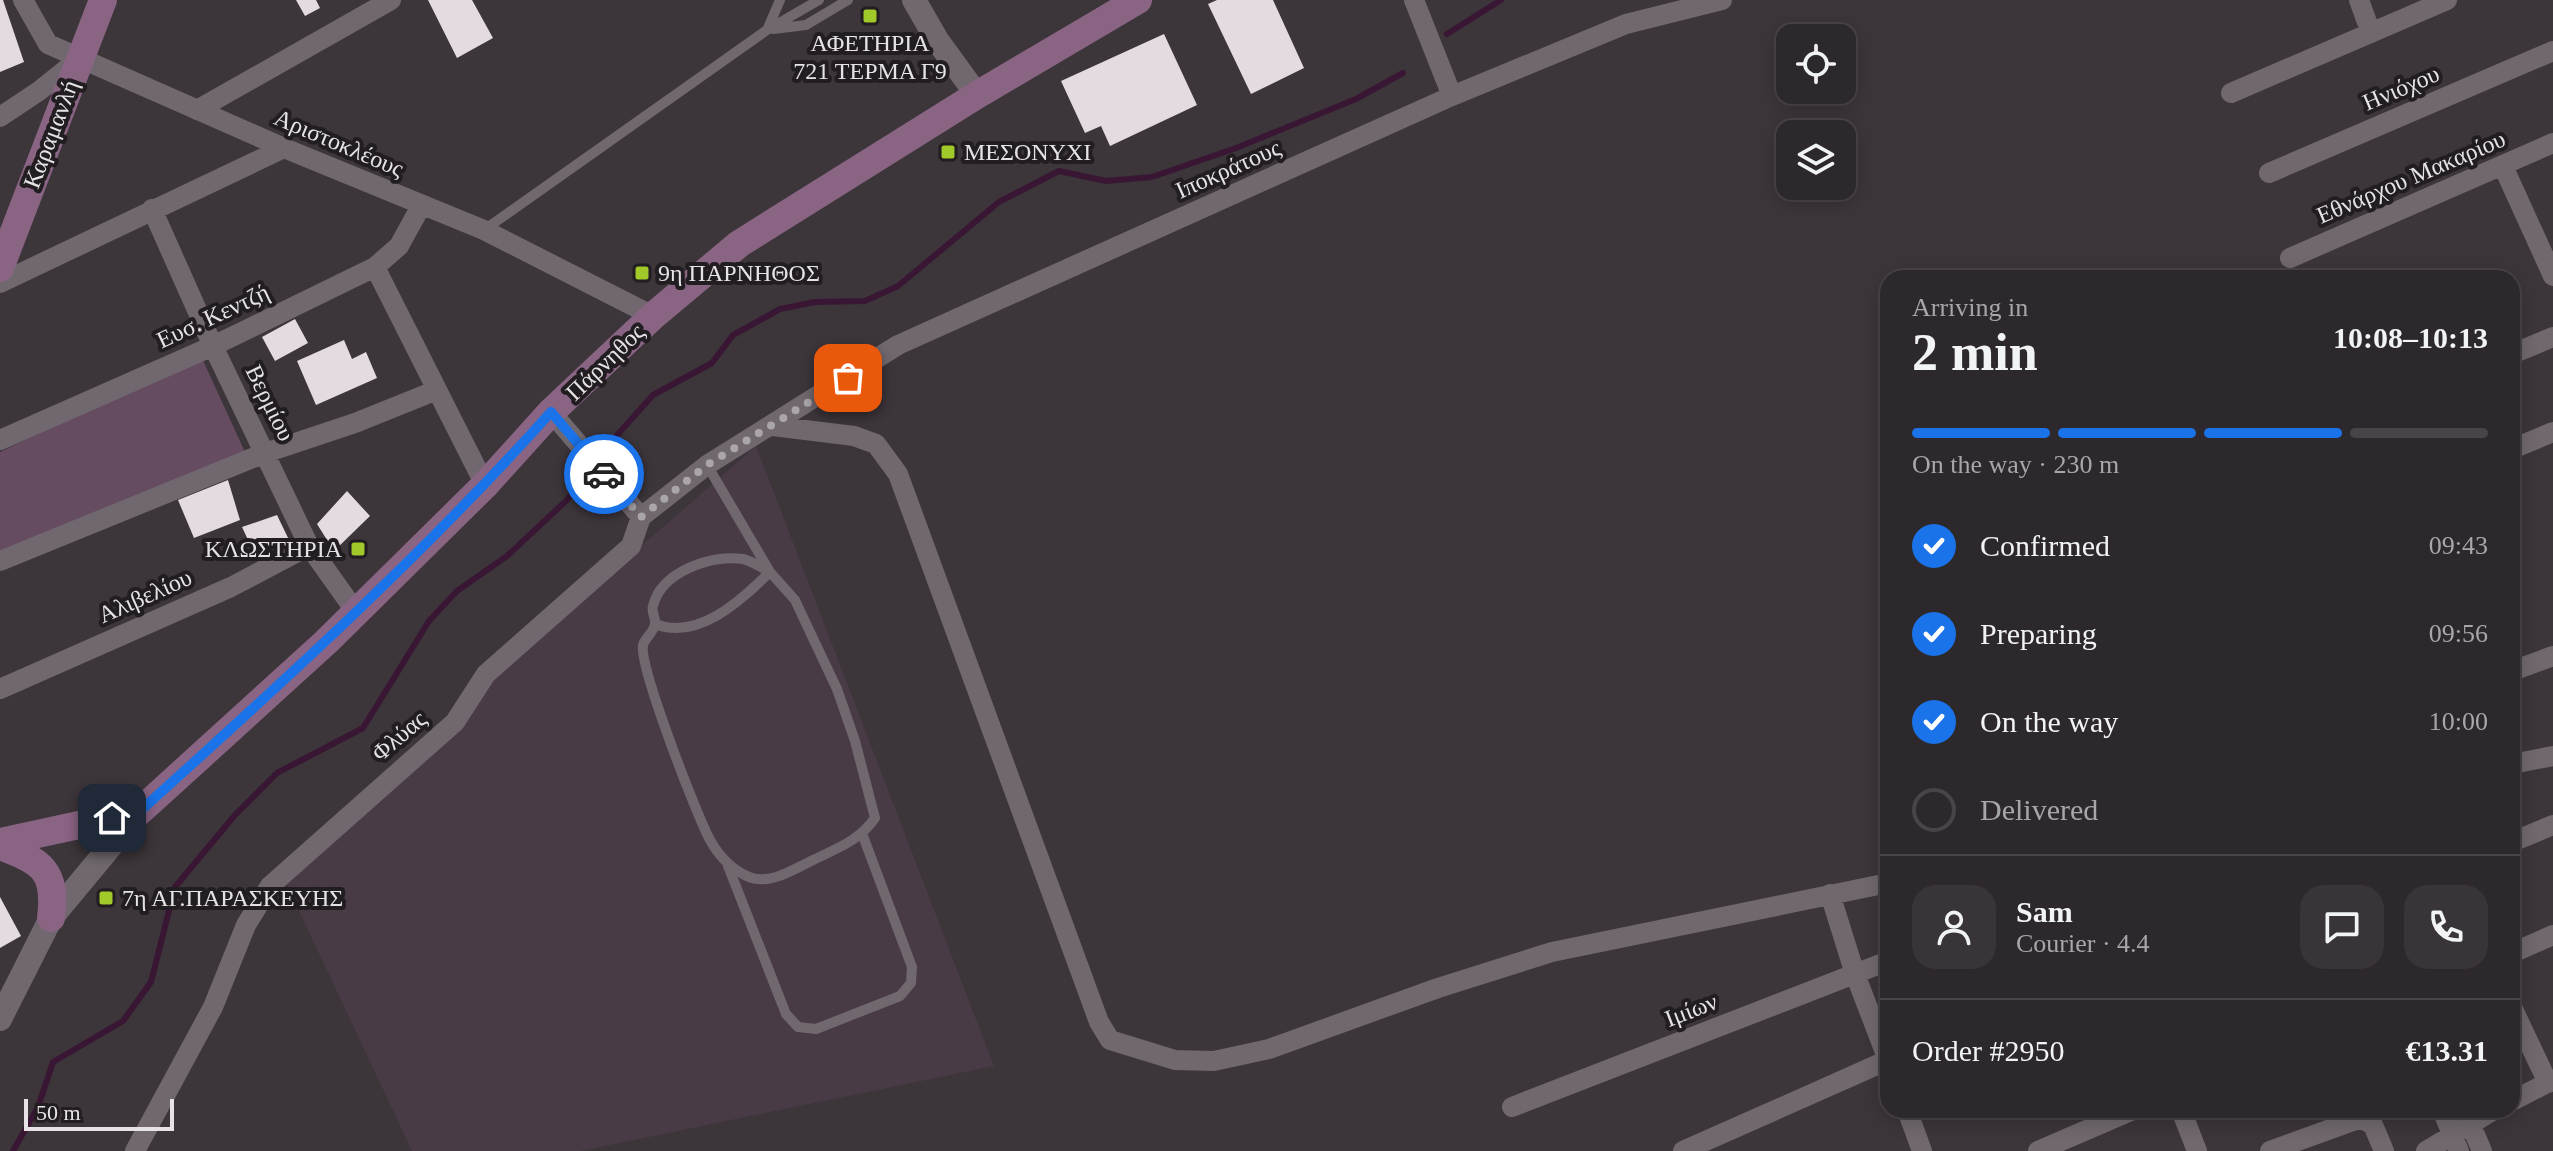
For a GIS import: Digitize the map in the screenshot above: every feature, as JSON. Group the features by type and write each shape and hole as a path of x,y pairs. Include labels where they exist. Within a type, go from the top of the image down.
{"main road":[{"name":"Καραμανλή","path":"0,268 103,0"},
{"name":"Πάρνηθος","path":"139,812 356,612 485,485 560,422 653,316 739,244 977,95 1138,0"},
{"path":"0,844 139,812"},
{"path":"0,844 31,857 46,872 54,893 51,918"}],"street":[{"name":"Αριστοκλέους","path":"23,0 48,44 284,148 484,230 653,316"},
{"path":"197,110 391,0"},
{"path":"914,0 937,40 977,95"},
{"path":"1414,0 1452,96"},
{"name":"Ιποκράτους","path":"773,426 898,345 1452,96 1626,24 1722,0"},
{"path":"2359,0 2371,33"},
{"path":"2231,93 2447,0"},
{"name":"Ηνιόχου","path":"2269,173 2553,51"},
{"path":"0,117 79,59"},
{"name":"Εθνάρχου Μακαρίου","path":"2290,258 2553,143"},
{"path":"0,283 284,148"},
{"path":"2503,166 2553,276"},
{"name":"Ευσ. Κεντζή","path":"0,440 213,346 375,267 399,246 421,206"},
{"name":"Βερμίου","path":"152,209 213,346 309,546 356,612"},
{"path":"375,267 485,485"},
{"path":"2520,351 2553,337"},
{"path":"0,561 265,453 355,423 437,390"},
{"path":"560,422 641,517"},
{"path":"773,426 876,444 898,474 1099,1022 1110,1040 1175,1060 1214,1061 1269,1049 1438,988 1552,952 1880,885"},
{"name":"Φλύας","path":"135,1151 213,1007 246,925 270,886 455,722 486,674 631,546 641,517 707,465 773,426"},
{"path":"2520,446 2553,432"},
{"name":"Αλιβελίου","path":"0,689 231,587 309,546"},
{"path":"2520,668 2553,656"},
{"path":"2520,763 2552,759"},
{"path":"0,1019 51,918 139,812"},
{"path":"2520,839 2553,825"},
{"path":"1830,894 1855,974 1880,1039"},
{"path":"2520,949 2553,935"},
{"name":"Ιμίων","path":"1512,1107 1880,964"},
{"path":"2520,1023 2550,1081 2520,1097"},
{"path":"1683,1151 1880,1064"},
{"path":"1910,1118 1922,1151"},
{"path":"2038,1151 2095,1118"},
{"path":"2184,1118 2197,1151"},
{"path":"2270,1151 2361,1118 2373,1125 2384,1151"},
{"path":"2445,1118 2456,1143"},
{"path":"2426,1151 2456,1143 2470,1123 2479,1118"},
{"path":"2470,1123 2482,1151"}],"lane":[{"path":"767,30 779,3 789,0"},
{"path":"484,230 767,30 819,0"},
{"path":"767,30 806,25 848,0"},
{"path":"707,465 770,572 795,600 837,689 855,741 875,818 863,836 771,879 751,878 728,865"},
{"path":"770,572 745,560 722,558 702,563 675,577 661,591 652,608 655,624 643,646 647,672 689,792 711,841 728,865 786,1014 798,1027 816,1029 900,996 911,983 912,967 863,836"},
{"path":"655,624 676,630 707,620 727,610 770,572"}],"shaded area":[{"path":"201,356 245,452 0,551 0,452"},
{"path":"756,446 994,1066 581,1151 412,1151 284,879 494,674"}],"building":[{"path":"0,0 3,0 24,62 0,72"},
{"path":"296,0 316,0 320,8 305,16"},
{"path":"428,0 472,0 493,38 457,58"},
{"path":"1217,0 1273,0 1304,68 1251,94 1208,4"},
{"path":"1164,34 1197,105 1110,146 1101,126 1085,133 1061,81"},
{"path":"295,319 308,343 275,361 262,337"},
{"path":"344,340 352,359 366,352 377,378 316,405 297,361"},
{"path":"228,480 240,520 194,538 178,500"},
{"path":"347,491 370,516 334,551 317,524"},
{"path":"277,515 290,542 256,557 242,527"},
{"path":"0,897 21,936 0,948"}],"waterway":[{"path":"1447,34 1501,0"},
{"path":"13,1151 38,1107 53,1062 123,1021 151,982 175,887 235,815 277,773 363,728 429,621 457,591 507,556 567,500 653,395 712,363 733,335 780,309 815,302 865,301 898,286 999,202 1059,171 1106,181 1152,177 1236,148 1356,99 1403,73"}],"way so far":[{"path":"604,474 641,517 707,465 848,378"}],"place":[{"name":"ΑΦΕΤΗΡΙΑ 721 ΤΕΡΜΑ Γ9","path":"870,16"},
{"name":"ΜΕΣΟΝΥΧΙ","path":"948,152"},
{"name":"9η ΠΑΡΝΗΘΟΣ","path":"642,273"},
{"name":"ΚΛΩΣΤΗΡΙΑ","path":"358,549"},
{"name":"7η ΑΓ.ΠΑΡΑΣΚΕΥΗΣ","path":"106,898"}],"route":[{"path":"112,818 139,812 326,642 485,485 551,412 604,474"}]}
